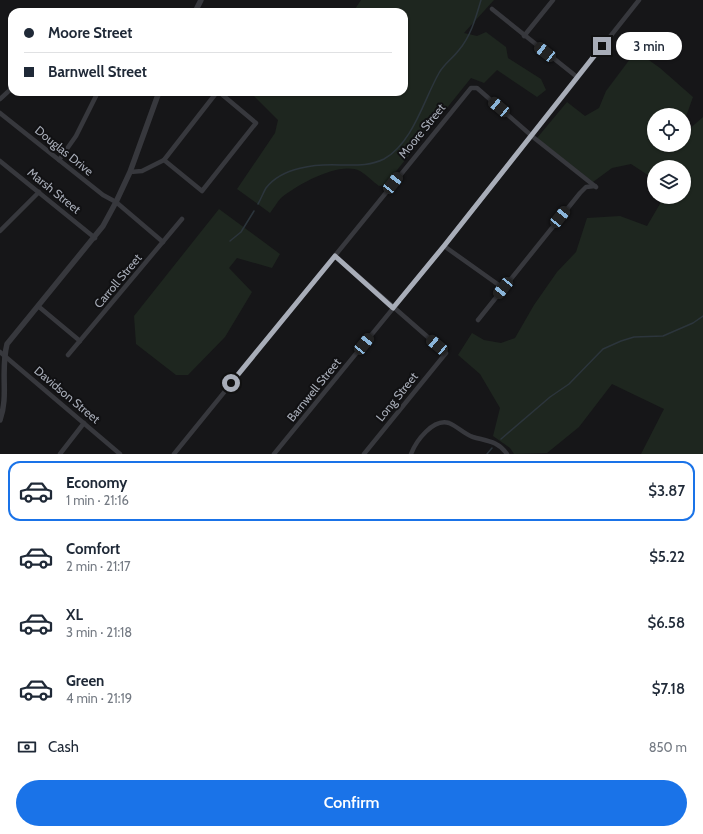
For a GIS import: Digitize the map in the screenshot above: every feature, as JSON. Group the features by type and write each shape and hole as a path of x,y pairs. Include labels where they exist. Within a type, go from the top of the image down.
{"street":[{"path":"524,36 553,0"},
{"name":"Barnwell Street","path":"274,454 444,246 531,134 639,0"},
{"path":"492,9 577,77"},
{"name":"Moore Street","path":"174,454 470,88 477,88 531,134"},
{"path":"0,99 8,92"},
{"path":"59,160 76,136 96,96"},
{"path":"0,420 3,405 0,383 1,353 95,238 116,202 130,172 158,96"},
{"path":"130,172 142,171 164,160 215,96"},
{"path":"164,160 202,191 256,123 223,96"},
{"name":"Douglas Drive","path":"0,112 103,195 116,202 163,242"},
{"path":"478,320 583,189 589,186 596,187 531,134"},
{"name":"Marsh Street","path":"0,161 95,238"},
{"path":"0,231 39,192"},
{"name":"Carroll Street","path":"68,355 182,219"},
{"path":"444,246 503,288"},
{"path":"335,256 393,308"},
{"path":"38,306 80,341"},
{"name":"Long Street","path":"364,454 446,353 393,308"},
{"name":"Davidson Street","path":"1,353 120,454"},
{"path":"412,454 430,429 438,423 445,422 466,434 496,443 507,454"},
{"path":"60,454 84,423"}],"shaded area":[{"path":"361,0 494,0 464,33 477,36 486,32 506,47 508,58 541,79 546,90 537,97 497,70 484,83 471,78 385,185 379,186 360,171 341,169 319,176 297,187 281,198 270,213 237,189 275,133 278,120 254,96 408,96 408,8 356,8"},
{"path":"636,51 660,68 693,97 689,108 647,108 647,152 691,152 691,128 703,117 703,454 641,454 664,409 612,384 579,427 547,453 514,454 510,448 493,436 500,408 480,374 458,355 472,333 484,340 501,343 515,338 534,305 557,272 576,252 587,218 620,216 647,226 660,204 691,204 691,160 647,160 647,174 631,164 612,168 593,182 537,138 567,102 585,116 599,108 606,91"},
{"path":"219,209 280,254 272,268 237,258 229,268 252,292 225,337 188,375 176,375 136,344 134,316"}],"waterway":[{"path":"258,204 266,188 281,175 290,171 321,165 368,164 384,159 394,152 403,142 417,120 441,70 457,53 467,39 473,26 481,0"},
{"path":"230,241 241,232 254,211"},
{"path":"501,439 550,397 569,384 603,349 634,337 663,336 693,323 703,316"},
{"path":"487,454 492,448"}],"route":[{"path":"231,383 335,256 393,308 444,246 602,46"}]}
